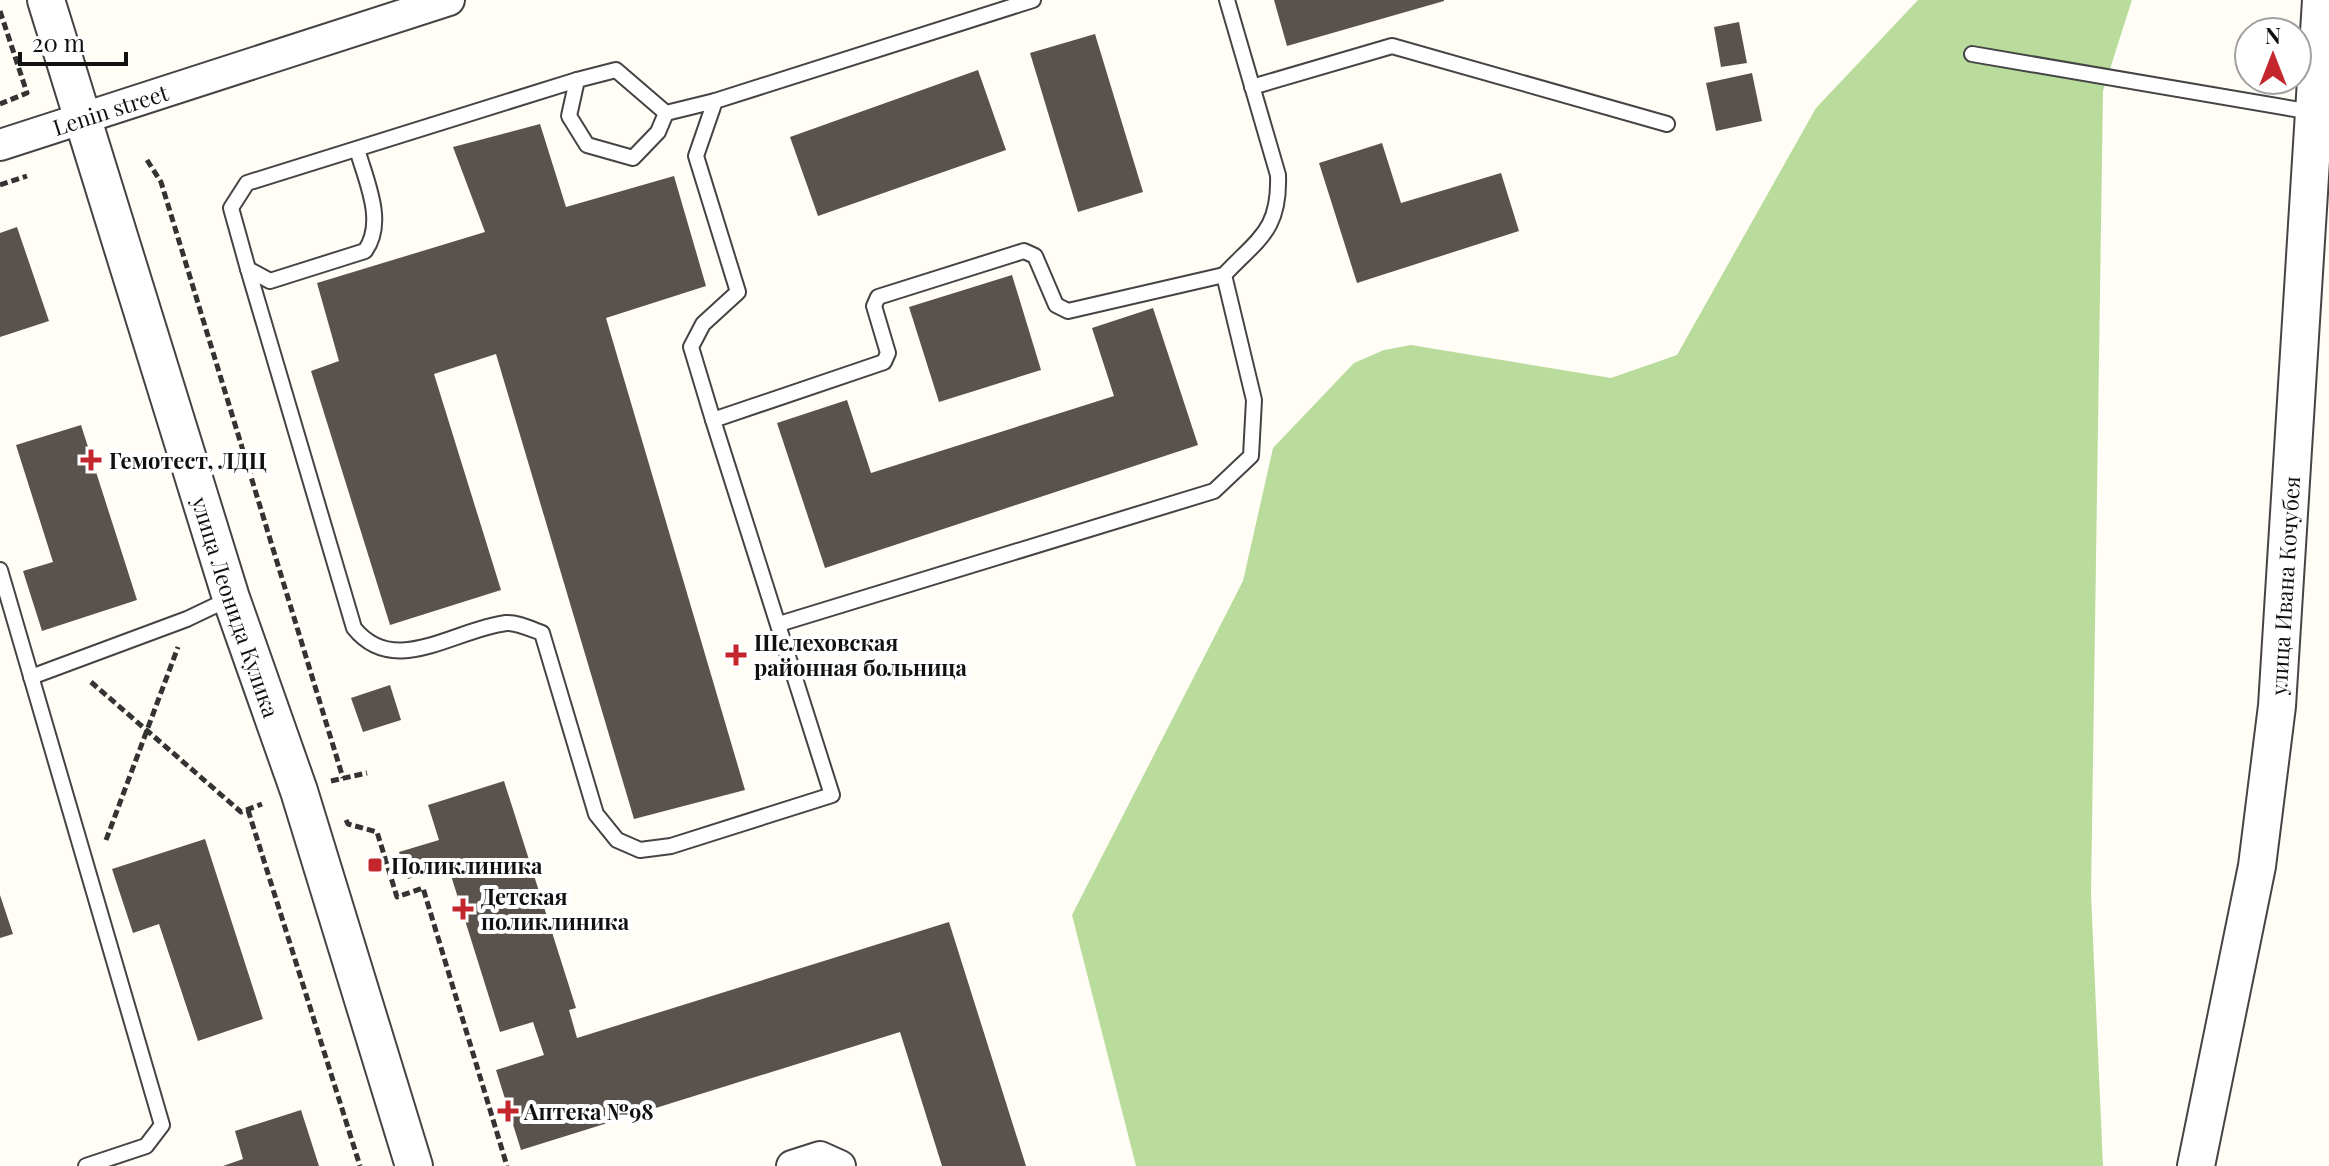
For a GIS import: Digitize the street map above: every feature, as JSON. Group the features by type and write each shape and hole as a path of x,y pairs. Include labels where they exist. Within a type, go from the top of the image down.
{"street":[{"name":"улица Леонида Кулика","path":"46,0 231,598 299,791 414,1166"},
{"name":"Lenin street","path":"0,145 449,0"},
{"name":"улица Ивана Кочубея","path":"2196,1166 2257,866 2277,706 2321,0"},
{"path":"792,1166 820,1157 840,1166"}],"lane":[{"path":"666,113 715,101 1033,0"},
{"path":"713,420 884,362 888,353 874,306 878,297 1024,251 1035,256 1056,305 1068,311 1224,275 1271,225 1279,204 1278,175 1227,0"},
{"path":"1252,87 1392,46 1667,124"},
{"path":"1972,54 2312,112"},
{"path":"666,113 616,70 247,183 231,208 354,628 367,643 388,652 509,622 542,633 596,814 617,840 640,850 671,846 832,795 691,347 703,324 738,292 696,156 715,101"},
{"path":"577,80 569,116 587,145 633,158 658,132 666,113"},
{"path":"248,269 270,281 365,251 374,238 376,221 357,149"},
{"path":"779,624 1214,491 1251,456 1254,400 1224,275"},
{"path":"0,570 162,1125 146,1146 86,1166"},
{"path":"31,677 187,619 231,598"}],"path":[{"path":"0,11 27,93 0,104"},
{"path":"147,160 161,182 343,778"},
{"path":"0,185 27,176"},
{"path":"92,884 187,619"},
{"path":"69,662 241,812 262,804"},
{"path":"323,784 367,773"},
{"path":"332,781 337,795"},
{"path":"248,810 360,1166"},
{"path":"343,810 348,824 377,832 397,897 423,888 507,1166"}],"green space":[{"path":"1918,0 2132,0 2103,91 2091,894 2103,1166 1136,1166 1072,915 1243,581 1273,448 1354,363 1384,350 1411,345 1611,378 1677,355 1816,108"}],"building":[{"path":"1274,0 1444,0 1444,1 1287,46"},
{"path":"1739,22 1747,63 1721,67 1714,27"},
{"path":"1095,34 1143,192 1078,212 1030,53"},
{"path":"978,70 1006,150 818,216 790,137"},
{"path":"1752,73 1762,121 1716,131 1706,83"},
{"path":"540,124 566,207 674,176 706,286 606,318 745,790 634,819 496,354 434,374 501,590 390,625 311,371 339,361 317,283 485,232 453,147"},
{"path":"1382,143 1401,203 1501,173 1519,231 1357,283 1319,163"},
{"path":"17,227 49,321 0,337 0,233"},
{"path":"1012,275 1041,370 939,402 909,307"},
{"path":"1153,308 1198,445 825,568 777,423 847,400 871,473 1114,396 1092,328"},
{"path":"81,425 137,600 42,631 23,571 53,562 16,445"},
{"path":"390,685 401,720 363,732 351,698"},
{"path":"504,781 576,1008 569,1010 577,1038 949,922 1026,1166 942,1166 900,1032 521,1150 496,1070 544,1055 533,1022 500,1032 448,866 408,879 399,852 439,840 428,805"},
{"path":"205,839 263,1019 198,1041 159,924 133,933 112,869"},
{"path":"0,895 13,934 0,938"},
{"path":"301,1110 319,1166 223,1166 243,1159 235,1131"}],"place":[{"name":"Гемотест, ЛДЦ","path":"91,460"},
{"name":"Шелеховская районная больница","path":"736,655"},
{"name":"Поликлиника","path":"375,865"},
{"name":"Детская поликлиника","path":"463,909"},
{"name":"Аптека №98","path":"508,1111"}]}
